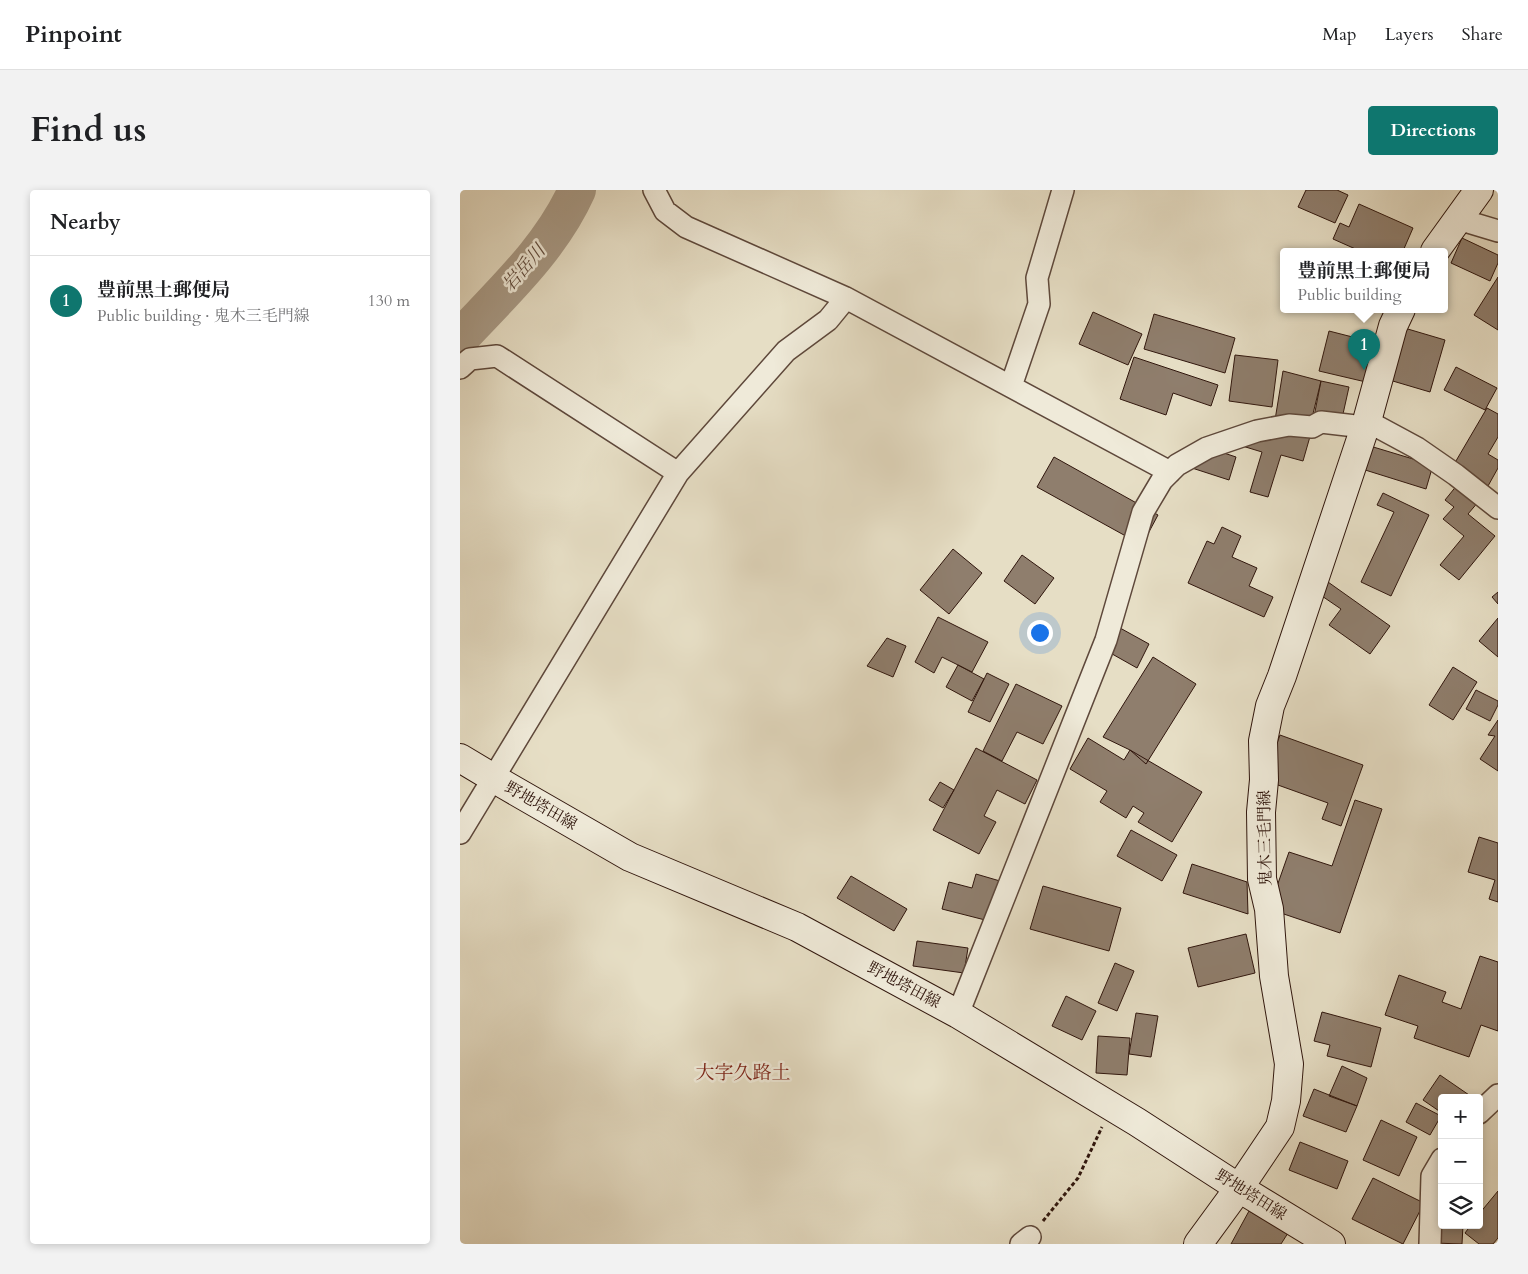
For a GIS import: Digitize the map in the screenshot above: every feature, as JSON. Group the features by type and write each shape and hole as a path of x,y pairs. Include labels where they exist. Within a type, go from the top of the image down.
{"main road":[{"path":"1437,248 1479,190"},
{"name":"鬼木三毛門線","path":"1198,1244 1280,1127 1286,1101 1289,1064 1274,976 1269,909 1262,879 1263,741 1270,706 1287,662 1365,424 1393,326 1399,313"},
{"name":"野地塔田線","path":"460,758 630,857 797,927 958,1014 1112,1107 1331,1244"}],"street":[{"path":"654,190 665,210 686,226 846,298 1170,472"},
{"path":"1011,386 1039,304 1037,278 1063,190"},
{"path":"1458,218 1498,231"},
{"path":"460,833 678,473 786,351 828,320 846,298"},
{"path":"460,368 470,359 497,356 678,473"},
{"path":"958,1014 1106,640 1143,512 1162,480 1177,465 1207,448 1257,431 1289,425 1312,426 1321,422 1365,424 1418,448 1456,474 1498,508"},
{"path":"1483,1109 1498,1095"},
{"path":"1430,1244 1432,1176 1438,1166"}],"path":[{"path":"1025,1241 1078,1178 1112,1107"}],"building":[{"path":"1306,190 1337,190 1348,195 1335,223 1298,207"},
{"path":"1359,204 1413,228 1404,248 1353,248 1333,239 1340,223 1349,227"},
{"path":"1462,238 1498,255 1498,263 1490,281 1451,263"},
{"path":"1498,277 1498,330 1474,315"},
{"path":"1093,312 1142,334 1128,365 1079,344"},
{"path":"1154,314 1235,338 1225,373 1144,349"},
{"path":"1401,327 1445,340 1430,392 1386,379"},
{"path":"1329,331 1376,343 1366,382 1319,371"},
{"path":"1235,355 1278,360 1272,407 1229,401"},
{"path":"1134,357 1218,385 1211,406 1173,393 1166,415 1120,399"},
{"path":"1456,367 1497,388 1485,410 1444,390"},
{"path":"1283,371 1321,381 1310,426 1275,420"},
{"path":"1321,381 1349,387 1339,432 1312,427"},
{"path":"1487,408 1498,414 1498,437 1488,454 1498,460 1498,468 1488,486 1453,466"},
{"path":"1264,420 1311,433 1303,461 1281,455 1268,497 1250,492 1262,452 1239,445"},
{"path":"1200,445 1236,457 1229,480 1192,468"},
{"path":"1370,446 1433,465 1426,489 1362,469"},
{"path":"1054,457 1158,515 1142,545 1037,487"},
{"path":"1458,484 1479,501 1468,514 1495,536 1459,580 1440,565 1464,536 1443,519 1454,507 1445,500"},
{"path":"1383,493 1429,515 1391,596 1361,582 1394,512 1377,505"},
{"path":"1222,527 1241,536 1232,557 1257,568 1249,586 1273,597 1264,617 1188,583 1207,541 1214,544"},
{"path":"953,549 982,573 949,614 920,590"},
{"path":"1022,555 1054,578 1035,604 1004,581"},
{"path":"1328,582 1390,626 1370,654 1329,625 1341,609 1319,594"},
{"path":"1498,592 1498,604 1492,597"},
{"path":"938,617 988,642 972,672 942,657 934,673 915,662"},
{"path":"1498,618 1498,657 1479,641"},
{"path":"1111,623 1149,644 1137,668 1098,646"},
{"path":"887,638 906,646 893,677 867,666"},
{"path":"1153,657 1196,684 1146,764 1130,750 1103,737"},
{"path":"958,665 984,679 972,701 946,687"},
{"path":"1453,667 1477,682 1453,720 1429,705"},
{"path":"987,673 1009,684 990,722 968,712"},
{"path":"1016,684 1062,706 1043,744 1017,732 1002,761 983,751"},
{"path":"1476,690 1498,701 1490,721 1466,709"},
{"path":"1498,720 1498,771 1480,759 1495,736 1488,735"},
{"path":"1280,735 1363,765 1341,826 1322,819 1328,803 1264,780"},
{"path":"1088,738 1124,760 1130,750 1202,792 1172,842 1138,822 1144,813 1133,806 1126,818 1100,802 1107,791 1070,769"},
{"path":"976,748 1037,780 1025,804 997,790 984,816 996,822 979,854 933,830"},
{"path":"940,782 954,790 943,808 929,800"},
{"path":"1355,800 1382,809 1340,933 1269,909 1289,852 1332,866"},
{"path":"1131,830 1177,855 1162,881 1117,856"},
{"path":"1479,837 1498,843 1498,902 1489,899 1495,880 1468,872"},
{"path":"1192,864 1247,882 1248,914 1183,893"},
{"path":"976,874 1000,881 989,921 942,909 949,882 972,888"},
{"path":"851,876 907,909 894,931 837,898"},
{"path":"1043,886 1121,908 1109,951 1030,929"},
{"path":"1246,934 1255,973 1198,987 1188,948"},
{"path":"917,941 968,948 964,973 913,966"},
{"path":"1480,956 1498,962 1498,1031 1481,1025 1469,1057 1414,1038 1418,1026 1385,1015 1399,975 1446,992 1442,1002 1461,1009"},
{"path":"1115,963 1134,971 1117,1011 1098,1003"},
{"path":"1066,996 1096,1011 1082,1040 1052,1026"},
{"path":"1322,1012 1381,1028 1371,1067 1327,1056 1330,1045 1314,1041"},
{"path":"1136,1013 1158,1016 1151,1057 1129,1054"},
{"path":"1098,1036 1130,1038 1127,1075 1096,1073"},
{"path":"1342,1066 1367,1078 1357,1106 1329,1096"},
{"path":"1440,1075 1468,1094 1438,1094 1438,1110 1423,1100"},
{"path":"1314,1089 1357,1106 1346,1132 1303,1116"},
{"path":"1416,1103 1438,1114 1438,1121 1430,1135 1406,1122"},
{"path":"1381,1120 1417,1137 1399,1176 1363,1160"},
{"path":"1300,1142 1348,1161 1337,1189 1289,1170"},
{"path":"1373,1178 1424,1203 1403,1244 1352,1219"},
{"path":"1498,1191 1498,1238 1493,1244 1479,1244 1465,1233 1468,1229 1483,1229 1483,1209"},
{"path":"1249,1211 1288,1233 1281,1244 1231,1244"},
{"path":"1438,1215 1438,1229 1463,1229 1462,1244 1434,1243"}],"waterway":[{"name":"岩岳川","path":"460,338 540,250 554,231 577,190"}],"place":[{"name":"豊前黒土郵便局","path":"1364,370"}],"district":[{"name":"大字久路土","path":"743,1073"}]}
